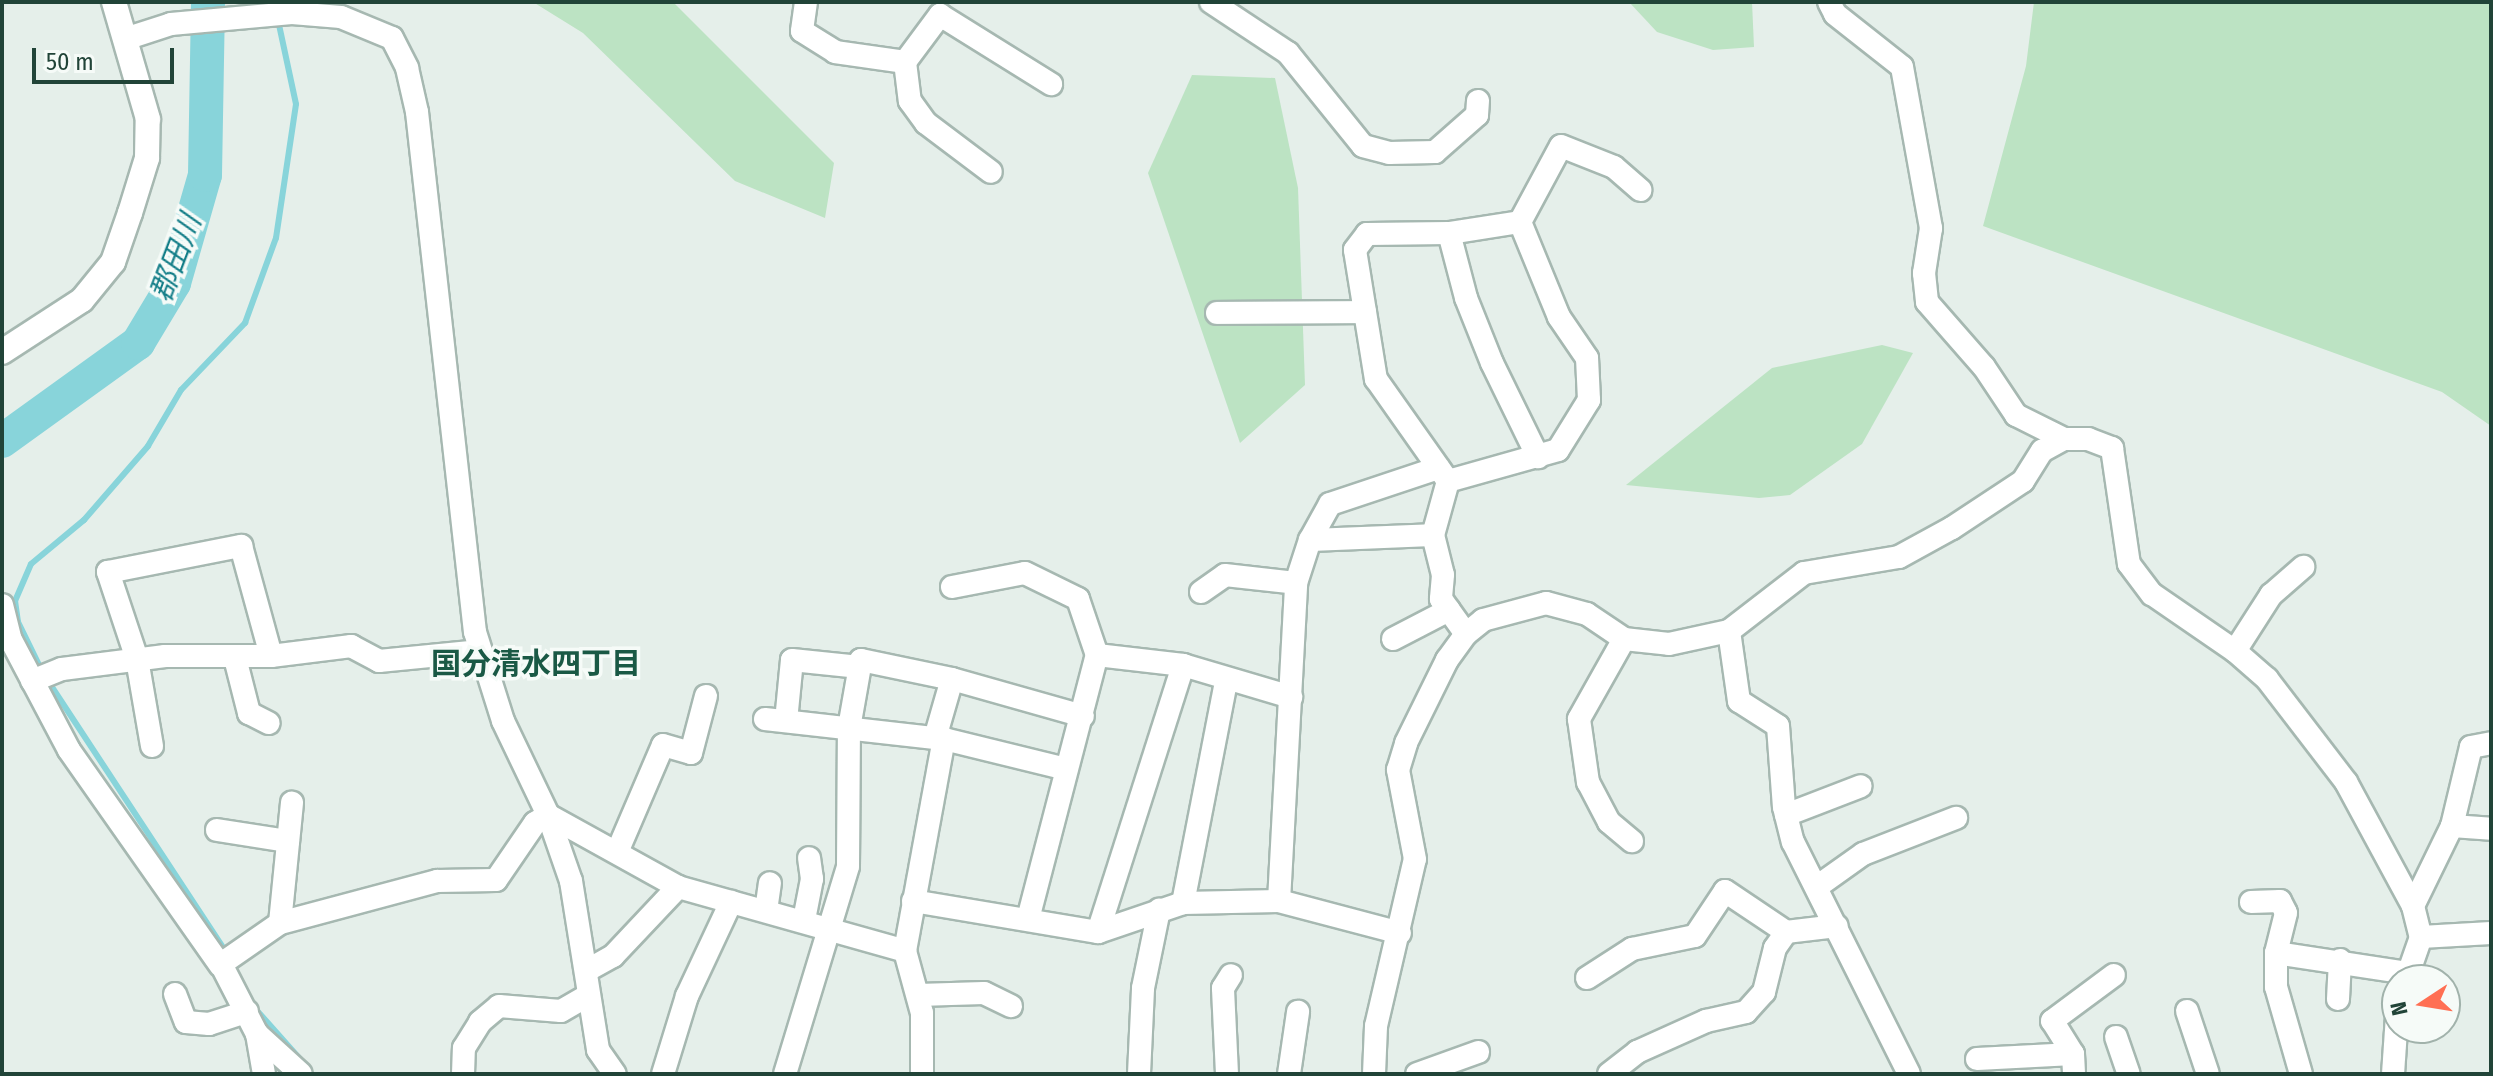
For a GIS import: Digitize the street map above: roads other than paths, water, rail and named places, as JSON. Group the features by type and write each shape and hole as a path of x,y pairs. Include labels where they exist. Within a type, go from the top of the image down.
{"street":[{"path":"2,352 82,300 113,262 147,158 148,119 128,38 114,2"},
{"path":"806,2 802,31 835,52 905,62"},
{"path":"1211,2 1288,53 1363,146 1389,153 1435,152 1477,115 1478,101"},
{"path":"1829,2 1835,14 1902,67 1931,228 1924,273 1927,302 1984,367 2016,415 2064,439 2088,439 2112,448 2129,564 2152,594 2235,651 2267,679 2346,782 2413,906 2421,937 2411,964"},
{"path":"128,38 171,24 302,10 341,17 392,38 407,68 417,112 481,651 503,721 548,815 571,881 598,1050 615,1074"},
{"path":"991,172 926,123 910,101 905,62 940,15 1051,84"},
{"path":"1520,222 1561,146 1614,167 1640,190"},
{"path":"1466,634 1441,599 1443,575 1433,535 1443,475 1376,379 1355,250 1367,234 1449,233 1520,222"},
{"path":"1279,901 1296,583 1310,540 1330,504 1558,450 1589,400 1592,381 1587,358 1559,317 1520,222"},
{"path":"1449,233 1471,311 1538,457"},
{"path":"1217,313 1365,312"},
{"path":"1374,1074 1376,1026 1415,859 1398,770 1447,660 1466,634 1483,620 1546,603 1587,614 1624,639 1669,644 1729,631 1804,573 1899,557 1952,528 2023,481 2042,451 2064,439"},
{"path":"1310,540 1433,535"},
{"path":"152,746 137,659 108,572 241,546 271,656"},
{"path":"2235,651 2271,595 2303,567"},
{"path":"952,587 1025,573 1078,599 1097,655 1028,919"},
{"path":"1201,592 1225,575 1296,583"},
{"path":"2,605 32,681 69,750 220,965 241,1013 257,1034 301,1074"},
{"path":"1393,639 1449,610"},
{"path":"1729,631 1739,701 1778,726 1786,815 1793,842 1818,886 1909,1074"},
{"path":"1624,639 1579,719 1588,782 1609,822 1632,841"},
{"path":"32,681 57,671 137,659 271,656 351,646 379,661 481,651"},
{"path":"1097,655 1183,665 1226,681 1291,697"},
{"path":"235,658 249,713 269,723"},
{"path":"860,667 792,660 776,720 940,739 1066,769"},
{"path":"785,1074 834,927 848,866 849,728 861,660 952,679 1083,716"},
{"path":"1098,932 1183,665"},
{"path":"922,1074 925,1038 918,995 905,951 952,679"},
{"path":"1183,903 1226,681"},
{"path":"618,850 663,745 691,753 706,696"},
{"path":"2413,906 2452,826 2471,747 2491,743"},
{"path":"1786,815 1861,786"},
{"path":"280,923 292,803"},
{"path":"548,815 618,850 678,887 834,927 905,951"},
{"path":"220,965 239,948 280,923 437,881 496,880 535,823 548,815"},
{"path":"1818,886 1863,854 1956,818"},
{"path":"2452,826 2491,829"},
{"path":"217,830 288,841"},
{"path":"804,920 812,879 809,858"},
{"path":"766,911 770,883"},
{"path":"586,971 613,956 678,887"},
{"path":"1587,978 1632,949 1695,936 1725,891 1786,932 1837,926"},
{"path":"913,901 1098,932 1183,903 1279,901 1400,933"},
{"path":"2251,902 2280,901 2286,913 2276,953 2283,1018 2301,1074"},
{"path":"663,1074 687,996 731,902"},
{"path":"1139,1074 1143,988 1159,910"},
{"path":"1609,1074 1637,1052 1706,1021 1746,1012 1764,992 1775,948 1786,932"},
{"path":"2421,937 2491,933"},
{"path":"2276,953 2340,960 2381,970"},
{"path":"2338,999 2340,960"},
{"path":"1227,1074 1223,988 1231,975"},
{"path":"2074,1064 2047,1013 2097,999 2114,975"},
{"path":"918,995 984,993 1011,1006"},
{"path":"175,994 186,1022 209,1024 241,1013"},
{"path":"463,1074 464,1048 480,1022 499,1006 561,1011 589,995"},
{"path":"2187,1011 2208,1074"},
{"path":"1289,1074 1298,1012"},
{"path":"241,1013 251,1073"},
{"path":"257,1034 264,1074"},
{"path":"2116,1037 2129,1074"},
{"path":"2377,1074 2388,1044"},
{"path":"2393,1074 2395,1044"},
{"path":"1417,1074 1478,1052"},
{"path":"1977,1059 2074,1064"}],"waterway":[{"name":"郡田川","path":"2,441 138,343 174,283 205,175 208,2"},
{"path":"42,671 18,622 15,601 31,564 84,520 148,446 181,390 245,323 276,238 296,104 278,20"},
{"path":"48,681 228,955"},
{"path":"252,1005 300,1059"}],"district":[{"name":"国分清水四丁目","path":"536,664"}]}
